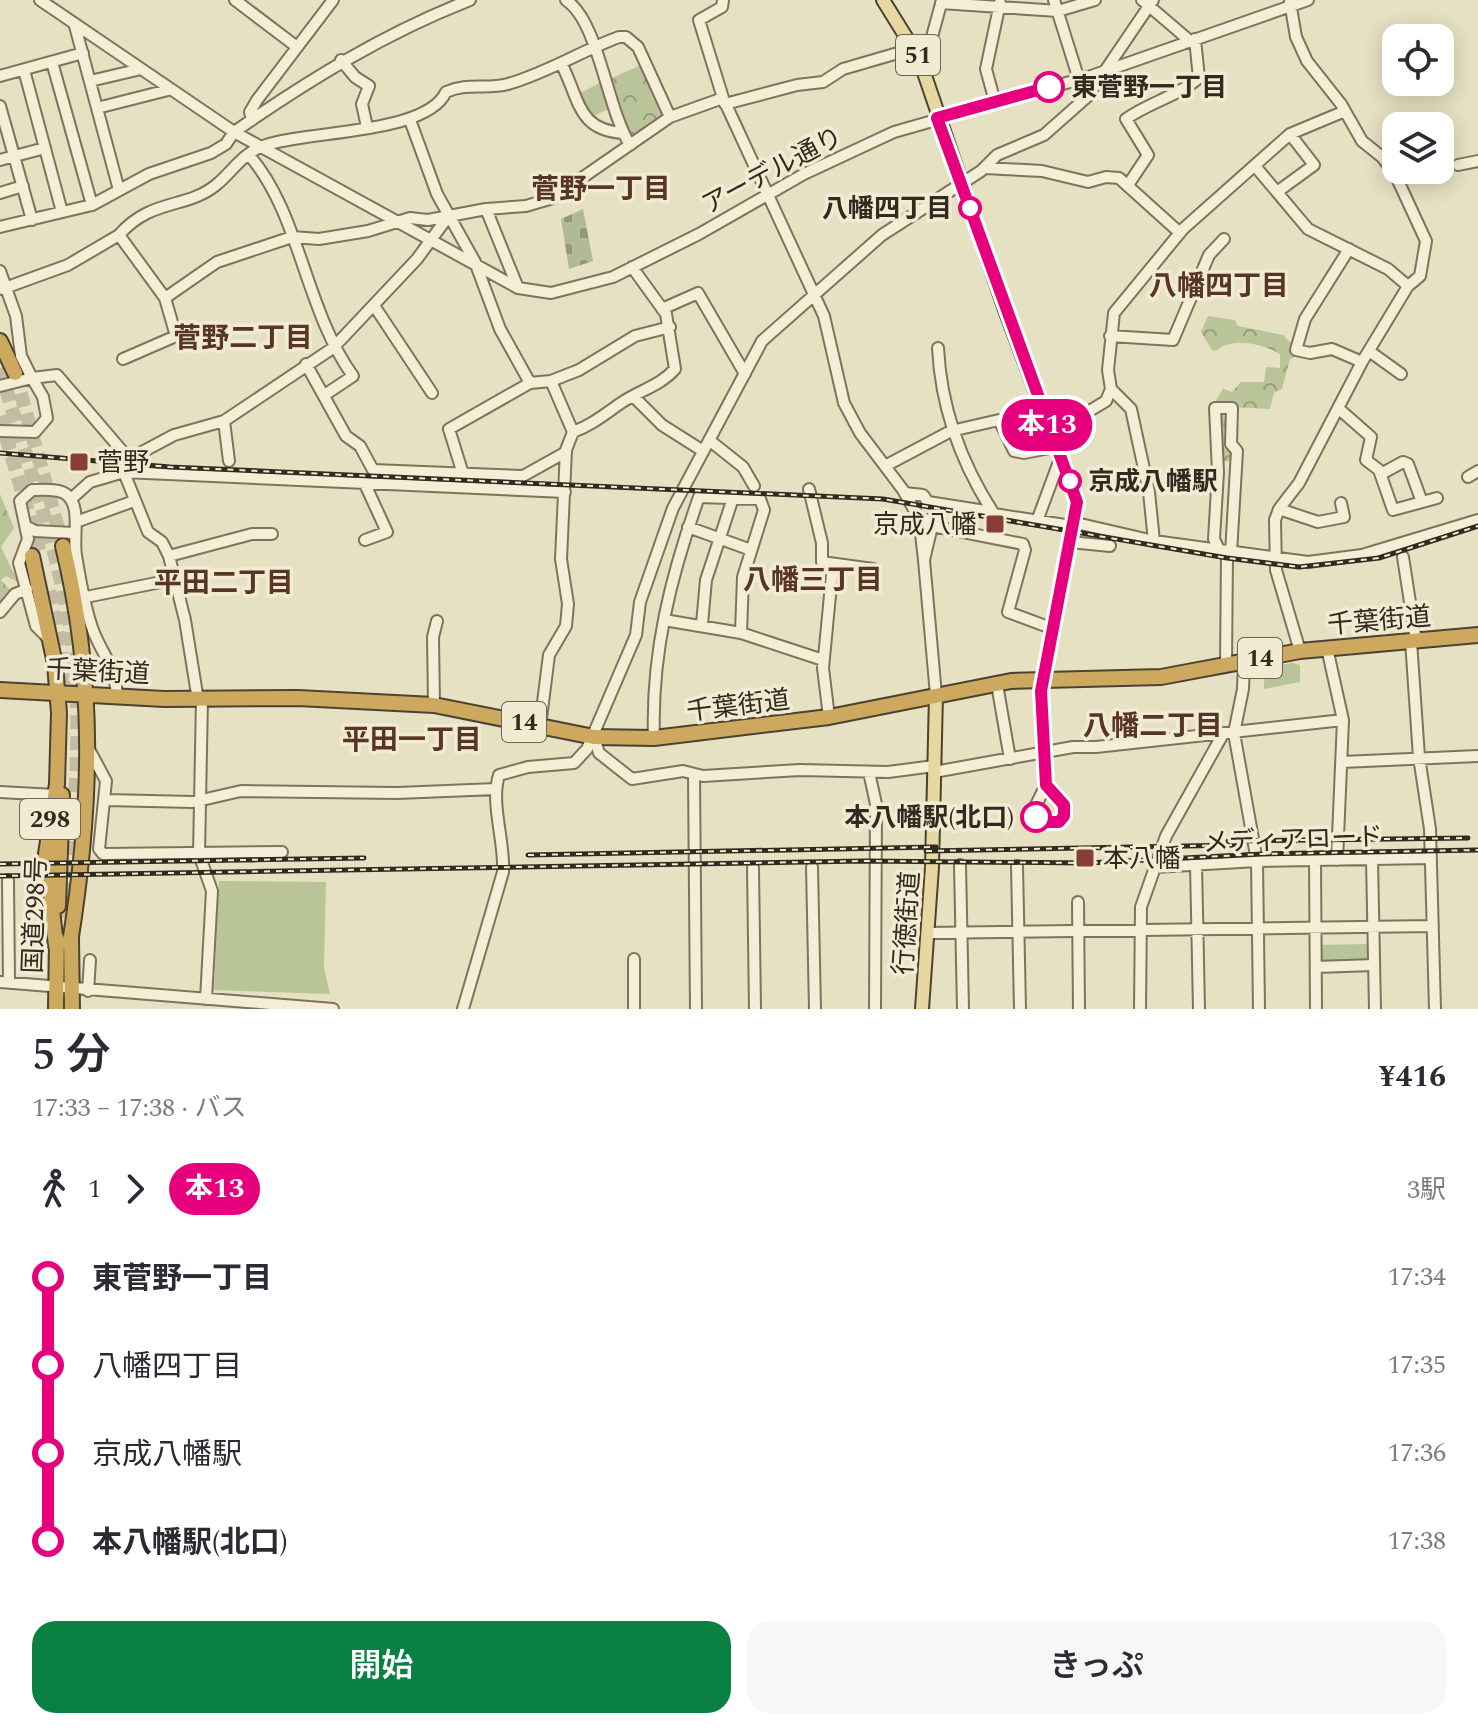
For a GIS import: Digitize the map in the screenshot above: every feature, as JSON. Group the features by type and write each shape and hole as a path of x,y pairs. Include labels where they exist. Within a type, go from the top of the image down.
{"highway":[{"path":"0,342 8,378"},
{"name":"298","path":"63,944 90,751 87,631 60,547 66,587"},
{"name":"298","path":"49,591 36,555 58,693 60,742 46,854 63,944"},
{"name":"千葉街道","path":"0,690 434,705 594,737 654,738 829,717 936,695 1043,678 1161,677 1300,651 1478,635"},
{"name":"国道298号","path":"56,1009 55,988 63,944 82,725"},
{"name":"国道298号","path":"65,727 63,944 72,1009"}],"main road":[{"name":"51","path":"883,0 916,50 937,118 1077,502 1076,523 1051,628 1043,678"},
{"path":"1043,678 1046,785"},
{"name":"行徳街道","path":"922,1009 928,933 936,695"}],"street":[{"name":"アーデル通り","path":"40,0 137,70 234,132 518,288 551,293 600,281 632,267 878,139 937,118 1106,71 1290,3 1308,0"},
{"path":"235,0 297,47"},
{"path":"252,120 250,112 257,100 333,0"},
{"path":"566,0 583,16 623,133 630,145"},
{"path":"723,0 722,7 699,20 724,101 815,294 830,336 844,403 860,433 905,493 921,522 936,695"},
{"path":"923,70 931,50 942,1 1056,6 1095,0"},
{"path":"0,227 92,205 149,174 211,153 226,144 234,132 341,60 404,26 465,1"},
{"path":"463,1009 509,871 496,789 499,775 541,765 574,763 594,737 636,635 640,602 673,508 762,341 882,235 985,168 997,155 1044,135 1085,99 1149,2 1193,40 1199,78 1170,99 1144,106 1126,119 1148,155 1128,185"},
{"path":"1290,3 1304,57 1345,111 1362,141 1382,157 1395,174 1426,241 1420,276 1408,286 1362,362 1299,483 1279,509 1275,520 1276,560 1300,651"},
{"path":"995,102 986,69 1000,4"},
{"path":"1056,6 1085,99"},
{"path":"75,25 119,190"},
{"path":"3,289 68,265 119,235 144,213 215,187 262,147 410,120 441,102 446,92 453,89 467,84 493,87 509,83 562,65 594,46 626,37 638,47 670,117"},
{"path":"165,298 217,262 292,237 319,239 347,236 410,218 450,217 486,209 526,206 553,198 670,117 724,101 823,82 843,69 916,50 931,50"},
{"path":"0,76 83,53"},
{"path":"341,60 355,77 369,86 362,104 367,127"},
{"path":"52,62 92,205"},
{"path":"562,65 586,121 600,132 623,133"},
{"path":"24,70 62,212"},
{"path":"90,81 137,70"},
{"path":"97,108 168,90"},
{"path":"0,106 3,126 32,220"},
{"path":"1048,426 1095,409 1106,401 1111,389 1110,336 1114,313 1180,233 1290,134 1345,111"},
{"path":"410,120 437,194 475,262 500,329 530,383"},
{"path":"1277,192 1314,165 1290,134"},
{"path":"0,160 45,148"},
{"path":"249,155 265,173 333,348 353,376 326,394"},
{"path":"1458,165 1478,161"},
{"path":"1255,166 1308,229 1388,269 1408,286"},
{"path":"985,168 1042,171 1088,182 1112,177 1128,185 1180,233"},
{"path":"0,193 23,186"},
{"path":"486,209 518,288"},
{"path":"206,999 212,891 199,854 202,699 197,694 169,556 162,542 148,532 124,472 129,459 191,428 224,421 333,348 375,307 450,217"},
{"path":"119,235 165,298 176,336 123,359"},
{"path":"1110,336 1173,340 1209,255 1224,239"},
{"path":"1349,249 1305,319 1296,350 1332,349 1362,362"},
{"path":"573,432 664,381 675,369 670,327 662,309 632,267"},
{"path":"0,271 3,289 16,316 21,356 47,407 47,418 35,432 0,431"},
{"path":"662,309 698,293 745,374"},
{"path":"375,307 432,393"},
{"path":"463,474 449,429 530,383 551,381 599,360 635,336 670,327"},
{"path":"938,348 940,386 951,431 992,512"},
{"path":"1369,351 1401,374"},
{"path":"306,364 326,394 346,436 360,446 373,470 523,476 566,452"},
{"path":"8,378 57,375 129,459"},
{"path":"540,726 549,655 566,626 568,604 561,559 566,452 573,432 551,381"},
{"path":"1111,389 1131,409 1149,492 1154,541"},
{"path":"633,396 662,425 703,451"},
{"path":"1226,552 1214,539 1218,472 1214,445 1215,408 1232,408 1231,444 1237,451 1226,552 1226,665"},
{"path":"1338,408 1371,437 1366,460 1381,474 1393,510 1437,498"},
{"path":"885,466 951,431 999,420 1014,451 1058,453 1037,521"},
{"path":"224,421 229,461"},
{"path":"709,440 743,467 754,486"},
{"path":"1214,445 1231,444"},
{"path":"1381,474 1403,462 1408,464 1422,502"},
{"path":"71,499 90,482 124,472 565,492"},
{"path":"364,482 387,532 365,540"},
{"path":"809,489 822,543 820,558 833,564 873,569"},
{"path":"51,641 36,626 19,559 28,539 20,501 26,493 62,492 71,499 86,597 87,631 113,666 117,695"},
{"path":"905,493 923,495 928,502 1037,521 1076,523 1154,541 1276,560 1344,560 1478,520"},
{"path":"654,738 652,701 668,586 699,497 760,499 764,510 743,577 741,633"},
{"path":"702,624 706,580 733,498"},
{"path":"27,527 35,531 74,527 134,501"},
{"path":"1279,509 1318,522 1344,517 1341,503"},
{"path":"921,522 929,521 932,526 924,560"},
{"path":"932,526 1023,544 1025,550 1008,612 1051,628"},
{"path":"688,527 751,550"},
{"path":"169,556 252,534 272,534"},
{"path":"1070,542 1110,546"},
{"path":"1403,557 1414,641 1419,757 1431,858 1435,1009"},
{"path":"829,717 823,660 833,564"},
{"path":"86,597 176,579"},
{"path":"0,612 19,591 27,589"},
{"path":"664,620 741,633 823,660"},
{"path":"434,705 433,637 437,621"},
{"path":"1327,648 1343,720 1337,860"},
{"path":"1140,1009 1141,907 1166,836 1228,734 1243,689 1244,661"},
{"path":"998,690 1010,759"},
{"path":"594,737 599,753 632,779 683,771 694,775 934,769 1045,751 1343,720"},
{"path":"1228,734 1253,832 1257,861 1259,1009"},
{"path":"90,751 103,774 106,800 99,849 103,854 282,852"},
{"path":"1342,762 1478,756"},
{"path":"869,772 876,804 875,1009"},
{"path":"694,775 696,1009"},
{"path":"106,800 201,801 241,791 397,793 496,789"},
{"path":"0,792 55,795"},
{"name":"メディアロード","path":"1156,867 1257,861 1431,858"},
{"path":"1372,859 1375,1009"},
{"path":"1315,860 1316,1009"},
{"path":"1196,864 1199,1009"},
{"path":"960,865 963,1009"},
{"path":"1017,866 1020,1009"},
{"path":"812,867 815,1009"},
{"path":"753,868 755,1009"},
{"path":"8,880 4,983 188,1003 206,999 242,1006 333,1009"},
{"path":"1078,902 1079,1009"},
{"path":"928,933 1433,926"},
{"path":"634,959 634,1009"},
{"path":"88,991 90,960"},
{"path":"1316,967 1374,965"}],"green space":[{"path":"646,63 670,117 630,144 605,81"},
{"path":"603,81 612,107 586,120 577,95"},
{"path":"583,209 593,261 569,269 561,219"},
{"path":"1208,316 1235,320 1238,326 1283,335 1302,354 1290,359 1282,389 1274,393 1270,409 1230,407 1236,447 1233,461 1218,461 1216,400 1223,389 1232,392 1241,382 1264,382 1266,367 1280,368 1280,354 1248,343 1230,344 1212,350 1201,332"},
{"path":"0,494 14,528 1,547 18,582 6,576 1,580 12,592 0,608"},
{"path":"1300,665 1300,682 1264,689 1264,667"},
{"path":"219,881 326,882 324,968 330,994 214,990"},
{"path":"1369,944 1369,962 1319,963 1318,945"}],"tunnel":[{"path":"0,368 53,549 74,658 77,756 68,921"},
{"path":"15,373 63,546"},
{"path":"0,416 40,553"},
{"path":"49,591 62,654 65,703"}],"railway":[{"path":"0,453 170,467 883,499 1227,558 1299,567 1379,558 1478,526"},
{"path":"1228,841 1468,838"},
{"path":"926,851 1238,845"},
{"path":"528,855 936,847"},
{"path":"0,876 865,861 1087,863 1262,854 1478,850"},
{"path":"0,864 364,858"}],"bus line":[{"name":"本13","path":"1036,817 1040,822 1059,822 1064,816 1064,805 1046,785 1041,691 1051,627 1077,518 1077,502 937,118 1049,87"}],"place":[{"name":"東菅野一丁目","path":"1049,87"},
{"name":"八幡四丁目","path":"970,208"},
{"name":"菅野","path":"79,462"},
{"name":"京成八幡駅","path":"1070,481"},
{"name":"京成八幡","path":"995,524"},
{"name":"本八幡駅(北口)","path":"1036,817"},
{"name":"本八幡","path":"1085,858"}],"district":[{"name":"菅野一丁目","path":"601,188"},
{"name":"八幡四丁目","path":"1219,285"},
{"name":"菅野二丁目","path":"243,337"},
{"name":"八幡三丁目","path":"813,579"},
{"name":"平田二丁目","path":"224,582"},
{"name":"八幡二丁目","path":"1153,725"},
{"name":"平田一丁目","path":"412,739"}]}
